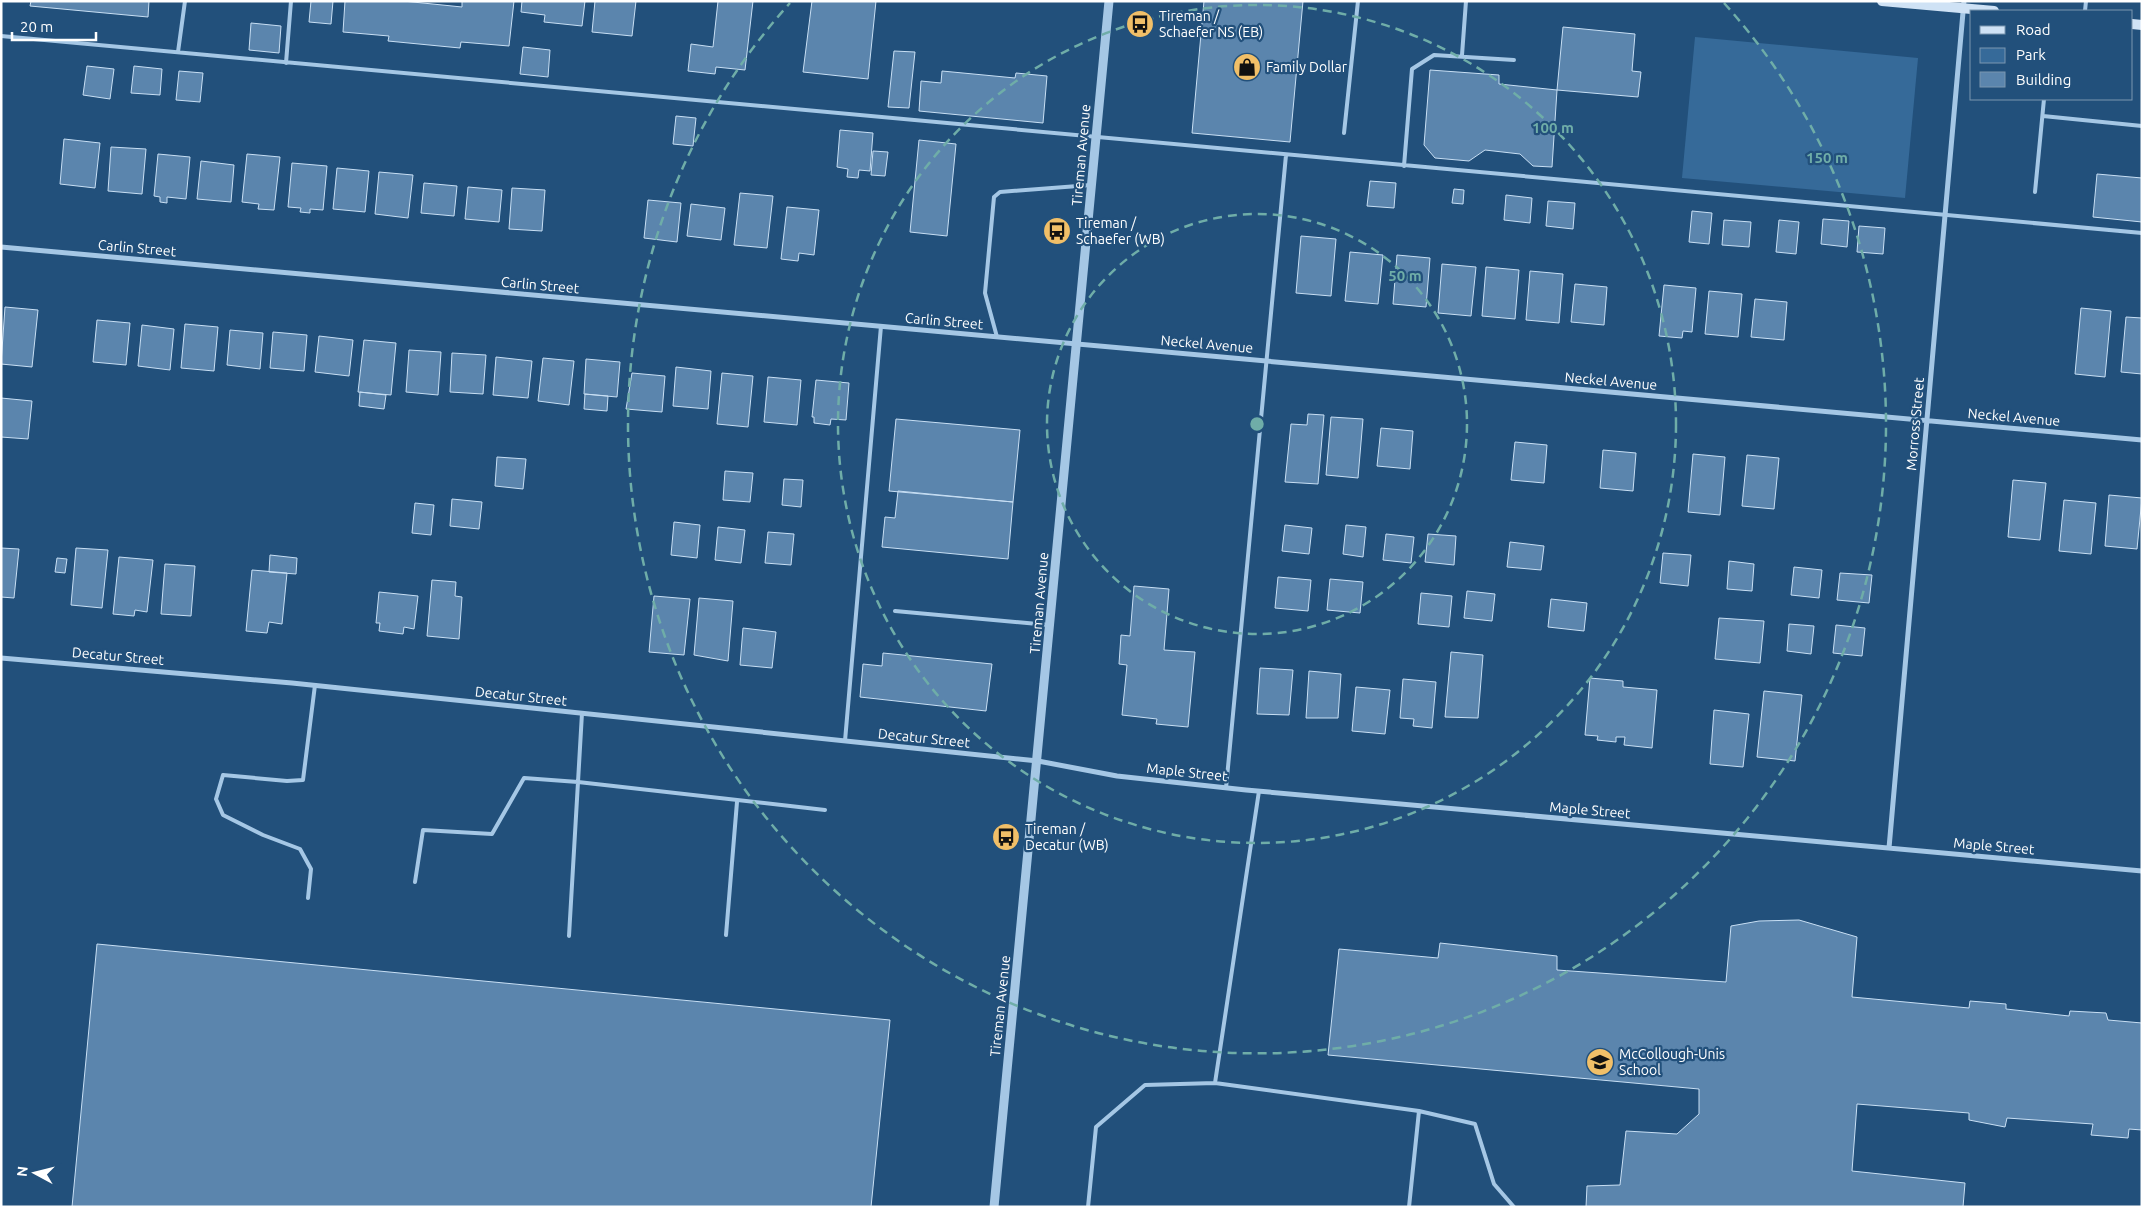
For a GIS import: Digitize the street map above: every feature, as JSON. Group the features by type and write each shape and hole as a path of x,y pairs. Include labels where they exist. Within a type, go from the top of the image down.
{"main road":[{"path":"1882,1 1963,5 1989,10"}],"street":[{"name":"Tireman Avenue","path":"994,1207 1109,1"},
{"name":"Morross Street","path":"1889,848 1963,5"},
{"name":"Carlin Street","path":"1,248 1077,344"},
{"name":"Neckel Avenue","path":"1077,344 2142,440"},
{"name":"Decatur Street","path":"1,658 315,686 1038,761"},
{"name":"Maple Street","path":"1038,761 1117,776 1226,788 2142,870"}],"lane":[{"path":"178,52 185,1"},
{"path":"286,62 291,1"},
{"path":"1344,132 1358,1"},
{"path":"1462,55 1466,1"},
{"path":"1,36 2142,233"},
{"path":"1404,166 1412,68 1434,54 1514,60"},
{"path":"2035,192 2044,100"},
{"path":"2043,116 2142,126"},
{"path":"1226,788 1286,155"},
{"path":"997,337 985,292 994,197 1000,192 1092,185"},
{"path":"845,741 881,326"},
{"path":"895,611 1051,625"},
{"path":"308,898 311,869 300,849 263,836 223,815 216,799 223,775 287,781 303,780 315,686"},
{"path":"569,936 582,714"},
{"path":"415,882 423,830 492,834 524,778 578,782 737,802 825,810"},
{"path":"1215,1083 1260,791"},
{"path":"726,935 737,802"},
{"path":"1088,1207 1096,1127 1145,1086 1215,1083 1419,1111 1475,1124 1494,1184 1514,1207"},
{"path":"1409,1207 1419,1111"}],"green space":[{"path":"1695,37 1918,58 1905,198 1682,178"}],"building":[{"path":"31,1 149,1 148,17 30,6"},
{"path":"311,1 333,1 331,24 309,22"},
{"path":"345,1 403,1 462,7 462,1 514,1 509,46 461,42 460,48 388,41 389,36 343,32"},
{"path":"522,1 585,1 582,26 544,22 545,15 521,12"},
{"path":"595,1 636,1 632,36 592,32"},
{"path":"718,1 753,1 745,70 716,67 715,74 688,71 691,44 713,47"},
{"path":"812,1 876,1 868,79 803,72"},
{"name":"Family Dollar","path":"1204,1 1303,1 1290,142 1192,133"},
{"path":"251,23 281,26 279,53 249,50"},
{"path":"1563,27 1635,34 1632,71 1641,72 1638,97 1557,90"},
{"path":"523,47 550,50 548,77 520,74"},
{"path":"894,51 915,52 909,108 888,107"},
{"path":"87,66 114,69 110,99 83,95"},
{"path":"134,66 162,69 160,95 131,93"},
{"path":"1430,70 1499,75 1499,84 1557,90 1552,167 1533,166 1520,154 1485,150 1469,161 1435,158 1424,145"},
{"path":"179,71 203,73 200,102 176,100"},
{"path":"942,71 1015,78 1016,73 1047,76 1043,123 919,111 921,81 941,83"},
{"path":"676,116 696,118 693,146 673,144"},
{"path":"840,130 873,133 870,171 859,170 858,178 847,177 848,169 837,167"},
{"path":"64,139 100,143 95,188 60,184"},
{"path":"919,140 956,144 947,236 910,232"},
{"path":"111,147 146,149 142,194 108,191"},
{"path":"873,151 888,152 885,176 871,175"},
{"path":"158,154 190,157 186,199 167,197 167,203 160,202 160,197 154,196"},
{"path":"247,154 280,157 274,210 258,209 259,204 242,202"},
{"path":"201,161 234,165 231,202 197,199"},
{"path":"292,163 327,166 323,210 310,209 310,213 300,212 301,208 288,207"},
{"path":"337,168 369,171 365,212 333,209"},
{"path":"379,172 413,175 408,218 375,214"},
{"path":"2097,174 2142,178 2142,222 2093,217"},
{"path":"1370,181 1396,183 1394,208 1367,206"},
{"path":"424,183 457,186 454,216 421,213"},
{"path":"468,187 502,190 499,222 465,219"},
{"path":"512,188 545,190 542,231 509,229"},
{"path":"1454,189 1464,190 1463,204 1452,203"},
{"path":"740,193 773,196 767,248 734,245"},
{"path":"1506,195 1532,198 1530,223 1504,220"},
{"path":"648,200 681,203 677,242 644,238"},
{"path":"1548,201 1575,203 1573,229 1546,226"},
{"path":"691,204 725,208 721,240 687,236"},
{"path":"787,207 819,210 814,255 799,253 798,261 781,259"},
{"path":"1692,211 1712,213 1709,244 1689,242"},
{"path":"1823,219 1849,221 1847,247 1821,244"},
{"path":"1724,220 1751,222 1749,247 1722,245"},
{"path":"1779,220 1799,222 1796,254 1776,252"},
{"path":"1859,226 1885,228 1883,254 1857,252"},
{"path":"1301,236 1336,239 1331,296 1296,293"},
{"path":"1350,252 1383,255 1378,304 1345,301"},
{"path":"1397,255 1430,258 1426,307 1393,304"},
{"path":"1442,264 1476,267 1471,316 1438,313"},
{"path":"1486,267 1519,270 1515,319 1482,316"},
{"path":"1530,271 1563,274 1559,323 1526,320"},
{"path":"1575,284 1607,287 1604,325 1571,322"},
{"path":"1664,285 1696,288 1692,332 1683,331 1682,338 1659,336"},
{"path":"1709,291 1742,294 1738,337 1705,334"},
{"path":"1755,299 1787,302 1784,340 1751,337"},
{"path":"5,307 38,310 32,367 1,364"},
{"path":"2081,308 2111,311 2105,377 2075,374"},
{"path":"2126,317 2142,318 2142,374 2121,372"},
{"path":"97,320 130,323 126,365 93,362"},
{"path":"185,324 218,327 214,371 181,368"},
{"path":"142,325 174,329 170,370 138,366"},
{"path":"230,330 263,333 260,369 227,365"},
{"path":"273,332 307,335 304,371 270,368"},
{"path":"319,336 353,340 349,376 315,372"},
{"path":"364,340 396,343 391,395 358,392"},
{"path":"409,350 441,352 438,395 406,392"},
{"path":"452,353 486,355 483,394 450,392"},
{"path":"496,357 532,361 528,398 493,395"},
{"path":"543,358 574,361 569,405 538,401"},
{"path":"586,359 620,362 617,397 584,394"},
{"path":"676,367 711,371 708,409 673,406"},
{"path":"632,373 665,376 662,412 626,409"},
{"path":"722,373 753,376 748,427 717,424"},
{"path":"768,377 801,380 797,425 764,422"},
{"path":"816,380 849,383 846,420 831,419 830,425 814,423 814,417 812,417"},
{"path":"360,392 386,395 384,409 359,406"},
{"path":"585,394 608,396 607,411 584,409"},
{"path":"1,398 32,401 28,439 1,437"},
{"path":"1308,414 1324,415 1318,484 1285,482 1291,424 1307,425"},
{"path":"1331,417 1363,419 1358,478 1326,475"},
{"path":"896,419 1020,430 1013,502 889,491"},
{"path":"1381,428 1413,431 1410,469 1377,466"},
{"path":"1515,442 1547,445 1544,483 1511,480"},
{"path":"1603,450 1636,453 1633,491 1600,488"},
{"path":"1693,454 1725,457 1720,515 1688,512"},
{"path":"1747,455 1779,458 1774,509 1742,506"},
{"path":"497,457 526,459 523,489 495,486"},
{"path":"725,471 753,473 750,502 723,500"},
{"path":"784,479 803,480 801,507 782,505"},
{"path":"2013,480 2046,483 2040,540 2008,537"},
{"path":"898,491 1013,502 1008,559 882,547 885,517 895,518"},
{"path":"2109,495 2142,498 2137,549 2105,546"},
{"path":"452,499 482,502 479,529 450,526"},
{"path":"2064,500 2096,503 2091,554 2059,551"},
{"path":"415,503 434,505 431,535 412,533"},
{"path":"674,522 700,525 697,558 671,555"},
{"path":"1285,525 1312,528 1309,554 1282,551"},
{"path":"1346,525 1366,527 1363,557 1343,554"},
{"path":"718,527 745,530 741,563 715,560"},
{"path":"768,532 794,534 791,565 765,563"},
{"path":"1386,534 1414,537 1411,563 1383,560"},
{"path":"1428,534 1456,536 1454,565 1425,562"},
{"path":"1510,542 1544,546 1541,570 1507,567"},
{"path":"1,548 19,549 14,598 1,597"},
{"path":"76,548 108,550 102,608 71,605"},
{"path":"1663,553 1691,555 1688,586 1660,583"},
{"path":"270,555 297,558 296,574 269,572"},
{"path":"119,557 153,560 147,612 135,610 134,616 113,614"},
{"path":"57,558 67,559 65,573 55,572"},
{"path":"1729,561 1754,564 1752,591 1727,589"},
{"path":"165,564 195,566 191,616 161,614"},
{"path":"1794,567 1822,570 1819,598 1791,595"},
{"path":"252,570 287,573 282,624 269,622 267,633 246,631"},
{"path":"1840,573 1872,575 1869,603 1837,600"},
{"path":"1278,577 1311,580 1308,611 1275,608"},
{"path":"1330,579 1363,582 1360,613 1327,610"},
{"path":"432,580 456,582 455,596 462,597 459,639 427,636"},
{"path":"1134,586 1169,589 1164,650 1195,652 1188,727 1156,724 1157,719 1122,715 1127,665 1119,664 1121,635 1130,636"},
{"path":"1467,591 1495,594 1492,621 1464,618"},
{"path":"379,592 418,596 414,629 404,627 403,634 379,631 380,623 376,623"},
{"path":"1421,593 1452,596 1449,627 1418,624"},
{"path":"654,596 690,599 684,655 649,652"},
{"path":"699,598 733,601 728,661 694,655"},
{"path":"1551,599 1587,603 1584,631 1548,627"},
{"path":"1719,618 1764,621 1760,663 1715,659"},
{"path":"1789,624 1814,626 1811,654 1787,651"},
{"path":"1836,625 1865,628 1862,656 1833,653"},
{"path":"743,628 776,632 772,668 740,665"},
{"path":"1451,652 1483,655 1478,718 1445,717"},
{"path":"883,653 992,664 986,711 860,697 863,664 882,666"},
{"path":"1260,668 1293,670 1289,715 1257,714"},
{"path":"1309,671 1341,674 1338,718 1306,718"},
{"path":"1590,678 1623,681 1623,687 1657,690 1652,748 1624,745 1625,737 1616,737 1616,742 1597,740 1598,736 1585,735"},
{"path":"1403,679 1436,682 1432,728 1413,726 1414,719 1400,718"},
{"path":"1356,687 1390,690 1385,734 1352,731"},
{"path":"1764,691 1802,695 1795,761 1757,757"},
{"path":"1714,710 1749,714 1743,767 1710,764"},
{"path":"1799,920 1857,937 1852,997 1969,1008 1970,1001 2006,1004 2006,1009 2069,1016 2070,1011 2106,1013 2108,1020 2142,1023 2142,1130 2129,1129 2128,1138 2091,1135 2093,1124 2007,1118 2005,1127 1969,1120 1969,1113 1857,1104 1852,1171 1965,1183 1963,1207 1586,1207 1587,1186 1620,1185 1626,1131 1677,1134 1699,1114 1699,1089 1328,1055 1339,949 1438,958 1440,943 1557,956 1557,970 1726,982 1731,926 1759,921"},
{"path":"97,944 890,1020 871,1207 72,1207"}],"place":[{"name":"Tireman / Schaefer NS (EB)","path":"1140,24"},
{"name":"Family Dollar","path":"1247,67"},
{"name":"Tireman / Schaefer (WB)","path":"1057,231"},
{"name":"Tireman / Decatur (WB)","path":"1006,837"},
{"name":"McCollough-Unis School","path":"1600,1062"}]}
